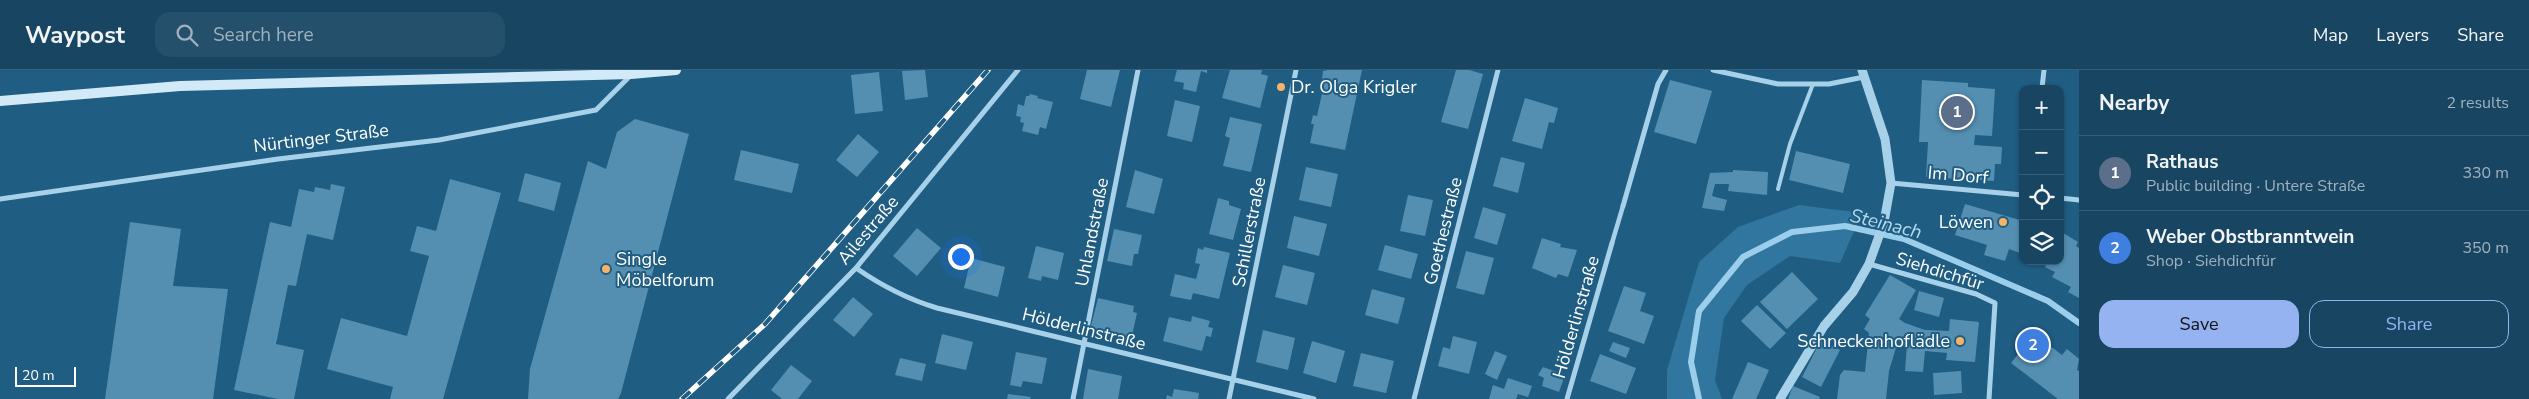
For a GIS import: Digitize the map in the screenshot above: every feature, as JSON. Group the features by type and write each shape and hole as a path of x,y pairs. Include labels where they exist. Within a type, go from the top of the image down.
{"main road":[{"path":"0,101 180,86 631,74 676,70"}],"street":[{"name":"Ailestraße","path":"728,399 856,268 1018,70"},
{"name":"Uhlandstraße","path":"1073,399 1138,70"},
{"name":"Schillerstraße","path":"1229,399 1296,70"},
{"name":"Goethestraße","path":"1414,399 1498,70"},
{"path":"1612,243 1658,84 1666,70"},
{"path":"1713,70 1778,84 1829,84 1863,74 1885,139 1891,183 1884,222 1876,248 1853,292 1824,326 1780,399"},
{"path":"2042,85 2044,70"},
{"name":"Nürtinger Straße","path":"0,199 278,159 439,140 596,110 631,74"},
{"name":"Im Dorf","path":"1891,183 2019,195"},
{"path":"2064,198 2079,200"},
{"name":"Hölderlinstraße","path":"1567,399 1612,243"},
{"name":"Siehdichfür","path":"1869,264 1976,294 1995,303 1988,399"},
{"name":"Hölderlinstraße","path":"856,268 880,285 907,299 1232,381 1314,399"}],"lane":[{"path":"1778,189 1790,144 1813,84"}],"shaded area":[{"path":"1799,205 1862,213 1840,263 1790,256 1747,285 1724,318 1715,380 1722,399 1667,399 1667,370 1699,262 1738,227"}],"building":[{"path":"925,70 928,97 905,100 902,71"},
{"path":"1087,70 1120,70 1111,107 1080,99"},
{"path":"1177,70 1207,70 1207,73 1201,71 1196,92 1183,89 1184,83 1174,81"},
{"path":"1230,70 1262,70 1261,74 1268,76 1260,108 1222,98"},
{"path":"1362,70 1345,150 1310,143 1314,124 1311,124 1313,115 1317,116 1325,80 1322,79 1323,71"},
{"path":"1456,70 1469,70 1483,74 1468,129 1441,122"},
{"path":"879,72 883,111 855,114 851,75"},
{"path":"1670,80 1712,91 1696,144 1654,132"},
{"path":"1922,80 1968,83 1968,87 1995,89 1992,136 1975,135 1974,145 2002,147 2001,164 1995,164 1994,181 1926,177 1928,142 1919,142"},
{"path":"1030,94 1053,102 1046,129 1040,127 1038,135 1022,131 1024,123 1020,122 1021,117 1016,116 1018,104 1024,106 1026,96"},
{"path":"1525,98 1558,108 1554,123 1549,122 1542,149 1512,141"},
{"path":"1175,100 1200,106 1192,142 1167,136"},
{"path":"1230,117 1262,124 1251,172 1223,166 1230,138 1225,136"},
{"name":"Single Möbelforum","path":"635,119 689,134 621,393 618,399 528,399 530,369 588,161 606,169 617,132"},
{"path":"858,134 879,152 857,177 836,160"},
{"path":"741,150 799,164 792,193 734,180"},
{"path":"1796,151 1850,164 1843,193 1789,180"},
{"path":"1501,157 1525,163 1518,193 1493,186"},
{"path":"1306,167 1338,174 1331,207 1299,200"},
{"path":"1135,170 1163,179 1154,214 1126,207"},
{"path":"1733,170 1768,172 1767,195 1728,191 1729,184 1715,184 1712,196 1727,200 1724,211 1702,208 1710,173 1733,172"},
{"path":"525,173 561,183 554,211 518,201"},
{"path":"450,179 501,193 443,399 390,399 393,387 327,369 341,318 407,336 429,256 410,251 417,226 436,231"},
{"path":"331,184 345,187 333,240 307,234 296,286 288,285 276,344 304,350 294,399 278,399 234,390 270,222 291,227 299,189 314,192 315,187 330,190"},
{"path":"1408,195 1433,200 1425,236 1400,231"},
{"path":"1218,198 1229,201 1229,205 1241,209 1233,240 1209,234"},
{"path":"1965,204 2019,220 2019,253 2009,249 2005,261 1984,255 1987,245 1955,235"},
{"path":"1483,207 1506,214 1497,245 1474,238"},
{"path":"1294,216 1327,224 1319,256 1287,248"},
{"path":"130,222 181,229 173,286 228,289 213,399 105,399"},
{"path":"917,228 941,248 917,276 893,256"},
{"path":"1114,229 1142,235 1138,254 1134,254 1132,266 1107,261"},
{"path":"2064,233 2078,242 2076,246 2079,248 2079,298 2068,292 2071,287 2052,277 2055,272 2045,267 2046,265 2064,265"},
{"path":"1542,238 1561,244 1560,247 1577,250 1568,277 1558,274 1556,278 1532,268"},
{"path":"1385,245 1418,254 1411,279 1378,270"},
{"path":"1036,246 1064,253 1058,280 1042,276 1041,281 1028,278"},
{"path":"1204,247 1230,253 1219,299 1193,293 1191,300 1170,296 1175,274 1196,279 1200,264 1195,263 1198,248 1203,250"},
{"path":"1466,251 1494,258 1484,295 1456,288"},
{"path":"971,258 1005,267 998,297 964,288"},
{"path":"1283,265 1315,273 1307,305 1275,297"},
{"path":"1792,272 1818,299 1787,329 1760,302"},
{"path":"1890,275 1916,290 1899,319 1905,323 1925,330 1949,331 1950,319 1979,322 1975,362 1946,360 1947,353 1925,351 1923,372 1905,371 1907,344 1898,341 1889,371 1886,399 1837,399 1840,375 1844,370 1865,372 1869,333 1864,329 1870,319 1865,315"},
{"path":"1624,286 1646,293 1640,311 1654,316 1644,344 1608,331"},
{"path":"1372,289 1405,298 1398,324 1365,315"},
{"path":"1919,291 1944,298 1939,317 1914,310"},
{"path":"853,297 873,314 854,337 833,320"},
{"path":"1098,298 1134,306 1133,312 1137,313 1131,340 1090,330"},
{"path":"1757,305 1786,333 1770,349 1741,321"},
{"path":"1192,316 1210,321 1208,327 1213,328 1211,337 1206,336 1202,351 1163,341 1169,317 1191,322"},
{"path":"1263,330 1295,338 1288,370 1256,362"},
{"path":"942,334 973,342 966,370 935,363"},
{"path":"1453,336 1477,342 1469,374 1438,366 1443,347 1450,349"},
{"path":"2032,337 2043,345 2045,342 2062,355 2067,349 2079,359 2077,370 2079,371 2079,399 2058,399 2011,363"},
{"path":"1821,340 1840,350 1821,387 1802,377"},
{"path":"1312,341 1345,351 1336,383 1303,373"},
{"path":"1613,342 1630,348 1626,358 1609,351"},
{"path":"1495,351 1507,356 1497,380 1485,374"},
{"path":"1016,352 1047,358 1042,384 1023,381 1021,387 1010,385"},
{"path":"1361,353 1394,361 1386,393 1353,386"},
{"path":"1600,354 1636,368 1626,394 1590,381"},
{"path":"900,358 926,364 922,381 895,375"},
{"path":"1748,362 1769,370 1756,399 1732,399"},
{"path":"791,365 812,381 798,399 782,399 771,390"},
{"path":"1543,367 1565,375 1559,392 1542,386 1544,378 1538,375"},
{"path":"1088,369 1122,376 1118,399 1083,399"},
{"path":"1961,371 1962,393 1934,395 1933,373"},
{"path":"1508,378 1532,386 1528,397 1518,394 1516,399 1489,399 1493,385 1504,389"},
{"path":"1793,386 1820,397 1819,399 1788,399"},
{"path":"1174,389 1199,393 1198,399 1166,399 1167,395 1172,397"},
{"path":"1008,394 1031,397 1030,399 1007,399"}],"waterway":[{"name":"Steinach","path":"1699,399 1691,362 1699,311 1743,257 1792,232 1845,226 1904,239 2048,301 2079,323"}],"railway":[{"path":"682,399 765,324 988,70"}],"place":[{"name":"Dr. Olga Krigler","path":"1281,87"},
{"name":"Rathaus","path":"1957,112"},
{"name":"Löwen","path":"2003,222"},
{"name":"Single Möbelforum","path":"606,269"},
{"name":"Schneckenhoflädle","path":"1960,341"},
{"name":"Weber Obstbranntwein","path":"2033,345"}]}
